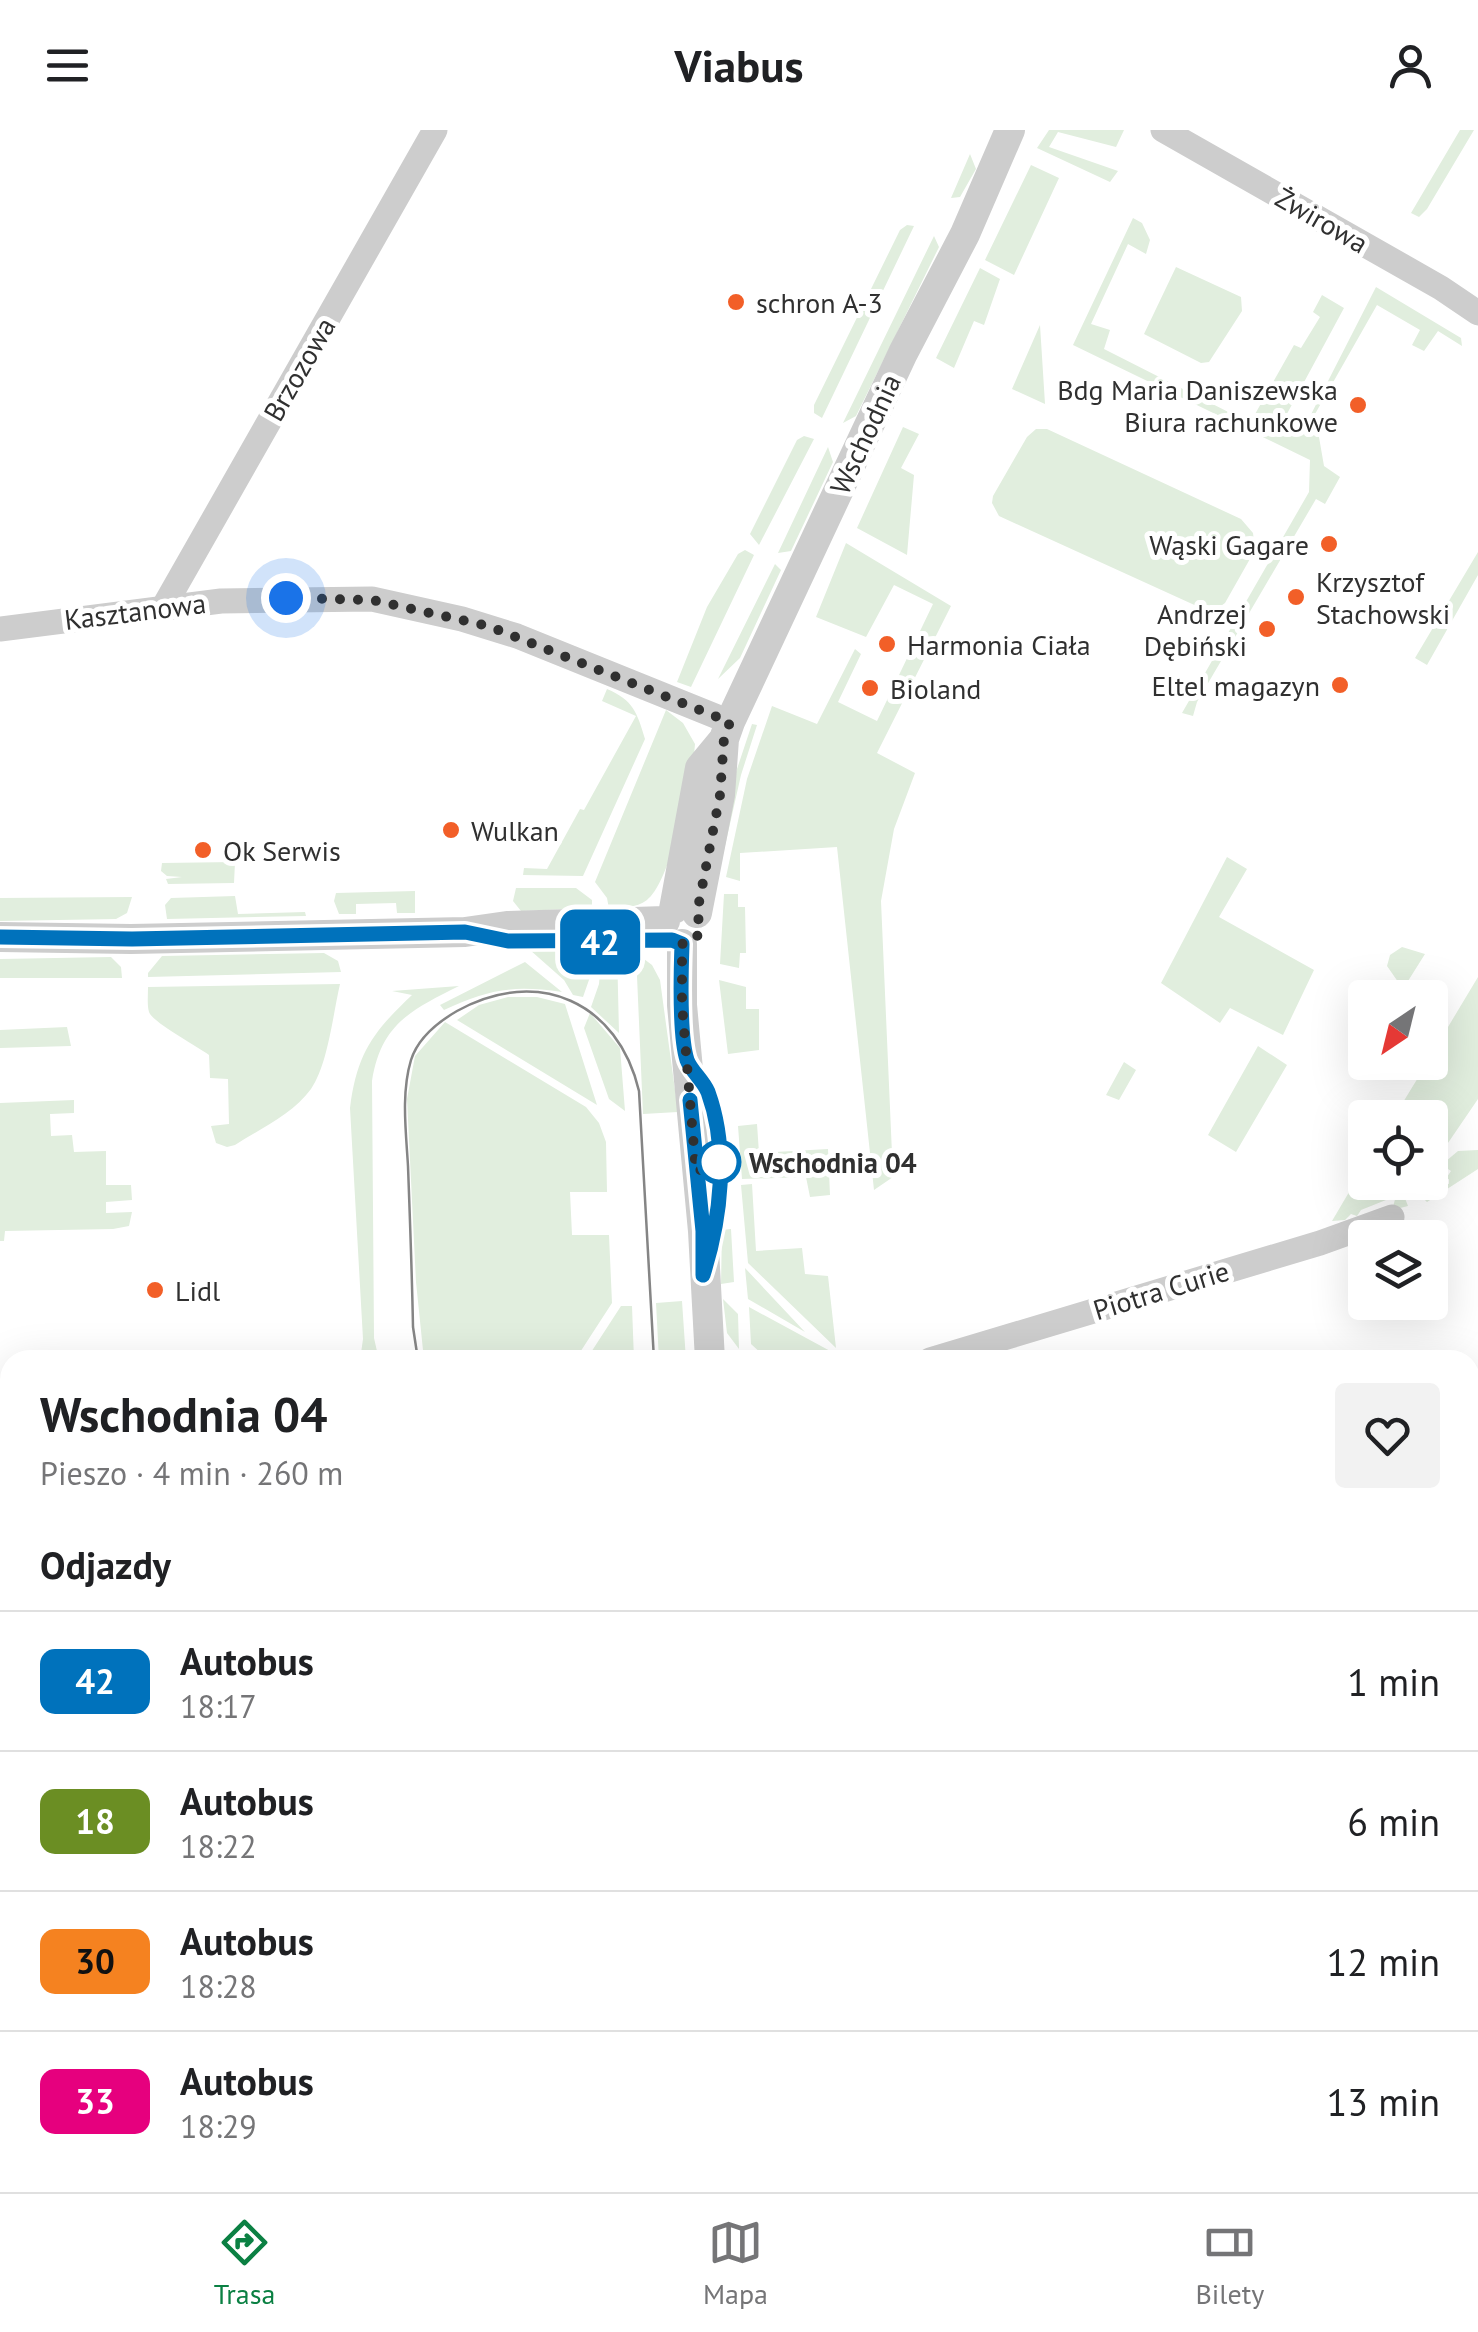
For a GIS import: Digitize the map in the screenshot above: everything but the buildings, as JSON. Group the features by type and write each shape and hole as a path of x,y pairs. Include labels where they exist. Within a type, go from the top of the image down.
{"street":[{"name":"Brzozowa","path":"163,608 435,130"},
{"name":"Wschodnia","path":"709,1350 678,925 700,768 727,730 1010,130"},
{"name":"Żwirowa","path":"1164,130 1478,313"},
{"name":"Kasztanowa","path":"0,630 221,601 354,598 410,606 518,636 727,730"},
{"path":"0,937 132,939 465,932 508,926 678,925"},
{"name":"Piotra Curie","path":"963,1350 1320,1243 1392,1217"}],"green space":[{"path":"1049,130 1124,130 1116,147 1058,132 1049,147 1118,171 1110,182 1037,148"},
{"path":"1460,130 1474,130 1427,209 1419,217 1411,213"},
{"path":"970,154 976,169 960,197 951,198"},
{"path":"1031,165 1059,178 1014,275 985,260"},
{"path":"1133,218 1142,223 1150,240 1146,254 1128,244 1091,324 1110,330 1104,349 1250,423 1294,345 1301,348 1320,317 1313,312 1322,295 1344,308 1282,423 1302,432 1376,287 1461,338 1462,346 1438,331 1424,351 1412,345 1420,330 1377,305 1315,414 1324,466 1340,477 1325,504 1316,499 1197,702 1193,716 1182,713 1309,492 1310,460 1073,345"},
{"path":"914,226 822,418 814,413 814,405 900,230"},
{"path":"934,236 939,247 856,416 843,423"},
{"path":"1176,267 1241,297 1242,311 1209,362 1201,363 1144,334"},
{"path":"980,268 1000,279 984,325 974,321 954,368 936,358"},
{"path":"1040,325 1045,404 1012,389"},
{"path":"903,427 919,434 901,468 914,475 907,555 857,528"},
{"path":"1036,429 1047,429 1241,519 1253,533 1255,550 1225,603 1218,608 1201,608 999,516 993,496 1027,437"},
{"path":"804,436 814,439 759,545 750,534 797,440"},
{"path":"828,447 833,462 791,551 778,553"},
{"path":"846,543 951,606 877,753 915,773 894,829 881,901 893,1177 874,1190 837,847 740,853 740,881 726,877 747,779 772,706 817,724 855,649 861,654 838,702 877,721 933,604 894,585 866,637 816,617"},
{"path":"745,550 754,555 691,687 677,682 707,607 738,554"},
{"path":"1478,552 1478,575 1427,665 1415,658"},
{"path":"775,564 781,570 740,658 718,679"},
{"path":"607,689 633,708 645,739 583,876 523,875 524,868 547,869 636,716 602,701"},
{"path":"666,710 683,723 695,744 679,827 664,873 647,900 609,909 607,898 595,882"},
{"path":"752,724 757,725 741,775 718,877 736,772"},
{"path":"1227,857 1247,869 1219,917 1314,970 1283,1035 1230,1008 1220,1023 1161,983"},
{"path":"235,862 234,883 168,884 166,879 182,877 167,876 161,871 162,863"},
{"path":"516,888 576,888 592,900 592,908 521,911 513,901"},
{"path":"415,891 415,913 397,913 396,903 356,904 356,914 339,914 334,901 336,893"},
{"path":"724,894 738,894 738,907 745,907 746,953 740,953 739,968 720,964"},
{"path":"235,896 238,914 305,912 306,916 167,919 165,905 171,898"},
{"path":"132,897 127,913 116,919 0,921 0,898"},
{"path":"1402,947 1425,954 1409,980 1397,980 1387,966 1390,955"},
{"path":"593,948 583,997 573,995 564,980 530,950"},
{"path":"602,948 617,949 619,1033 591,1007 599,984"},
{"path":"324,953 338,961 341,972 148,977 162,956"},
{"path":"636,953 652,965 660,980 678,1112 643,1114"},
{"path":"111,957 121,967 122,978 0,978 0,959"},
{"path":"525,962 562,992 501,991 444,1010 440,1005"},
{"path":"1478,977 1478,1099 1448,1143 1448,1100 1404,1100 1417,1080 1448,1080 1448,1027"},
{"path":"719,980 746,987 746,1009 759,1009 759,1050 728,1054"},
{"path":"340,984 326,1053 317,1079 304,1098 235,1145 216,1143 211,1126 229,1124 228,1079 210,1078 209,1055 152,1016 148,1009 148,987"},
{"path":"459,986 401,1021 376,1062 372,1081 377,1350 361,1350 350,1108 357,1072 369,1045 412,995 392,991"},
{"path":"508,997 537,997 565,1004 597,1105 457,1020 479,1005"},
{"path":"590,1013 620,1048 625,1111 609,1099 584,1028"},
{"path":"445,1022 586,1107 599,1123 606,1142 607,1192 570,1192 572,1235 609,1235 612,1303 581,1350 423,1350 407,1099 415,1056"},
{"path":"67,1027 71,1046 0,1048 0,1030"},
{"path":"1258,1046 1287,1065 1236,1152 1208,1135"},
{"path":"1124,1062 1136,1070 1119,1100 1106,1095"},
{"path":"74,1100 74,1113 50,1114 51,1136 72,1135 74,1152 106,1151 106,1185 131,1185 132,1200 106,1202 106,1213 132,1212 129,1226 5,1231 4,1241 0,1241 0,1103"},
{"path":"757,1124 759,1153 828,1149 830,1195 810,1197 806,1177 742,1179 738,1126"},
{"path":"1478,1150 1478,1169 1448,1188 1448,1159 1458,1151"},
{"path":"752,1184 756,1251 802,1248 805,1274 828,1276 836,1348 748,1263 741,1185"},
{"path":"1348,1194 1348,1200 1386,1200 1361,1210 1357,1216 1351,1214 1345,1220 1332,1221"},
{"path":"1395,1200 1406,1200 1408,1206 1392,1210"},
{"path":"731,1229 734,1282 721,1284 722,1230"},
{"path":"745,1268 805,1332 748,1299"},
{"path":"723,1299 738,1314 739,1349 727,1333"},
{"path":"682,1301 685,1350 658,1350 656,1303"},
{"path":"621,1306 632,1306 634,1350 592,1350"},
{"path":"749,1307 828,1350 758,1350 751,1344"}],"tram line":[{"path":"416,1350 405,1113 411,1060 424,1038 450,1015 487,998 517,992 545,993 594,1015 613,1035 628,1060 639,1091 653,1350"}],"bus line":[{"name":"42","path":"0,937 132,939 465,932 508,941 672,940 682,944 688,1064 706,1088 716,1117 719,1161 718,1216 703,1275 703,1231 690,1100"}],"place":[{"name":"schron A-3","path":"736,302"},
{"name":"Bdg Maria Daniszewska Biura rachunkowe","path":"1358,405"},
{"name":"Wąski Gagare","path":"1329,544"},
{"name":"Krzysztof Stachowski","path":"1296,597"},
{"name":"Andrzej Dębiński","path":"1267,629"},
{"name":"Harmonia Ciała","path":"887,644"},
{"name":"Eltel magazyn","path":"1340,685"},
{"name":"Bioland","path":"870,688"},
{"name":"Wulkan","path":"451,830"},
{"name":"Ok Serwis","path":"203,850"},
{"name":"Wschodnia 04","path":"719,1162"},
{"name":"Lidl","path":"155,1290"}],"route":[{"path":"286,598 372,600 488,626 730,722 724,738 720,795 697,913 701,930 694,941 682,944 681,979 696,1172 719,1162"}]}
